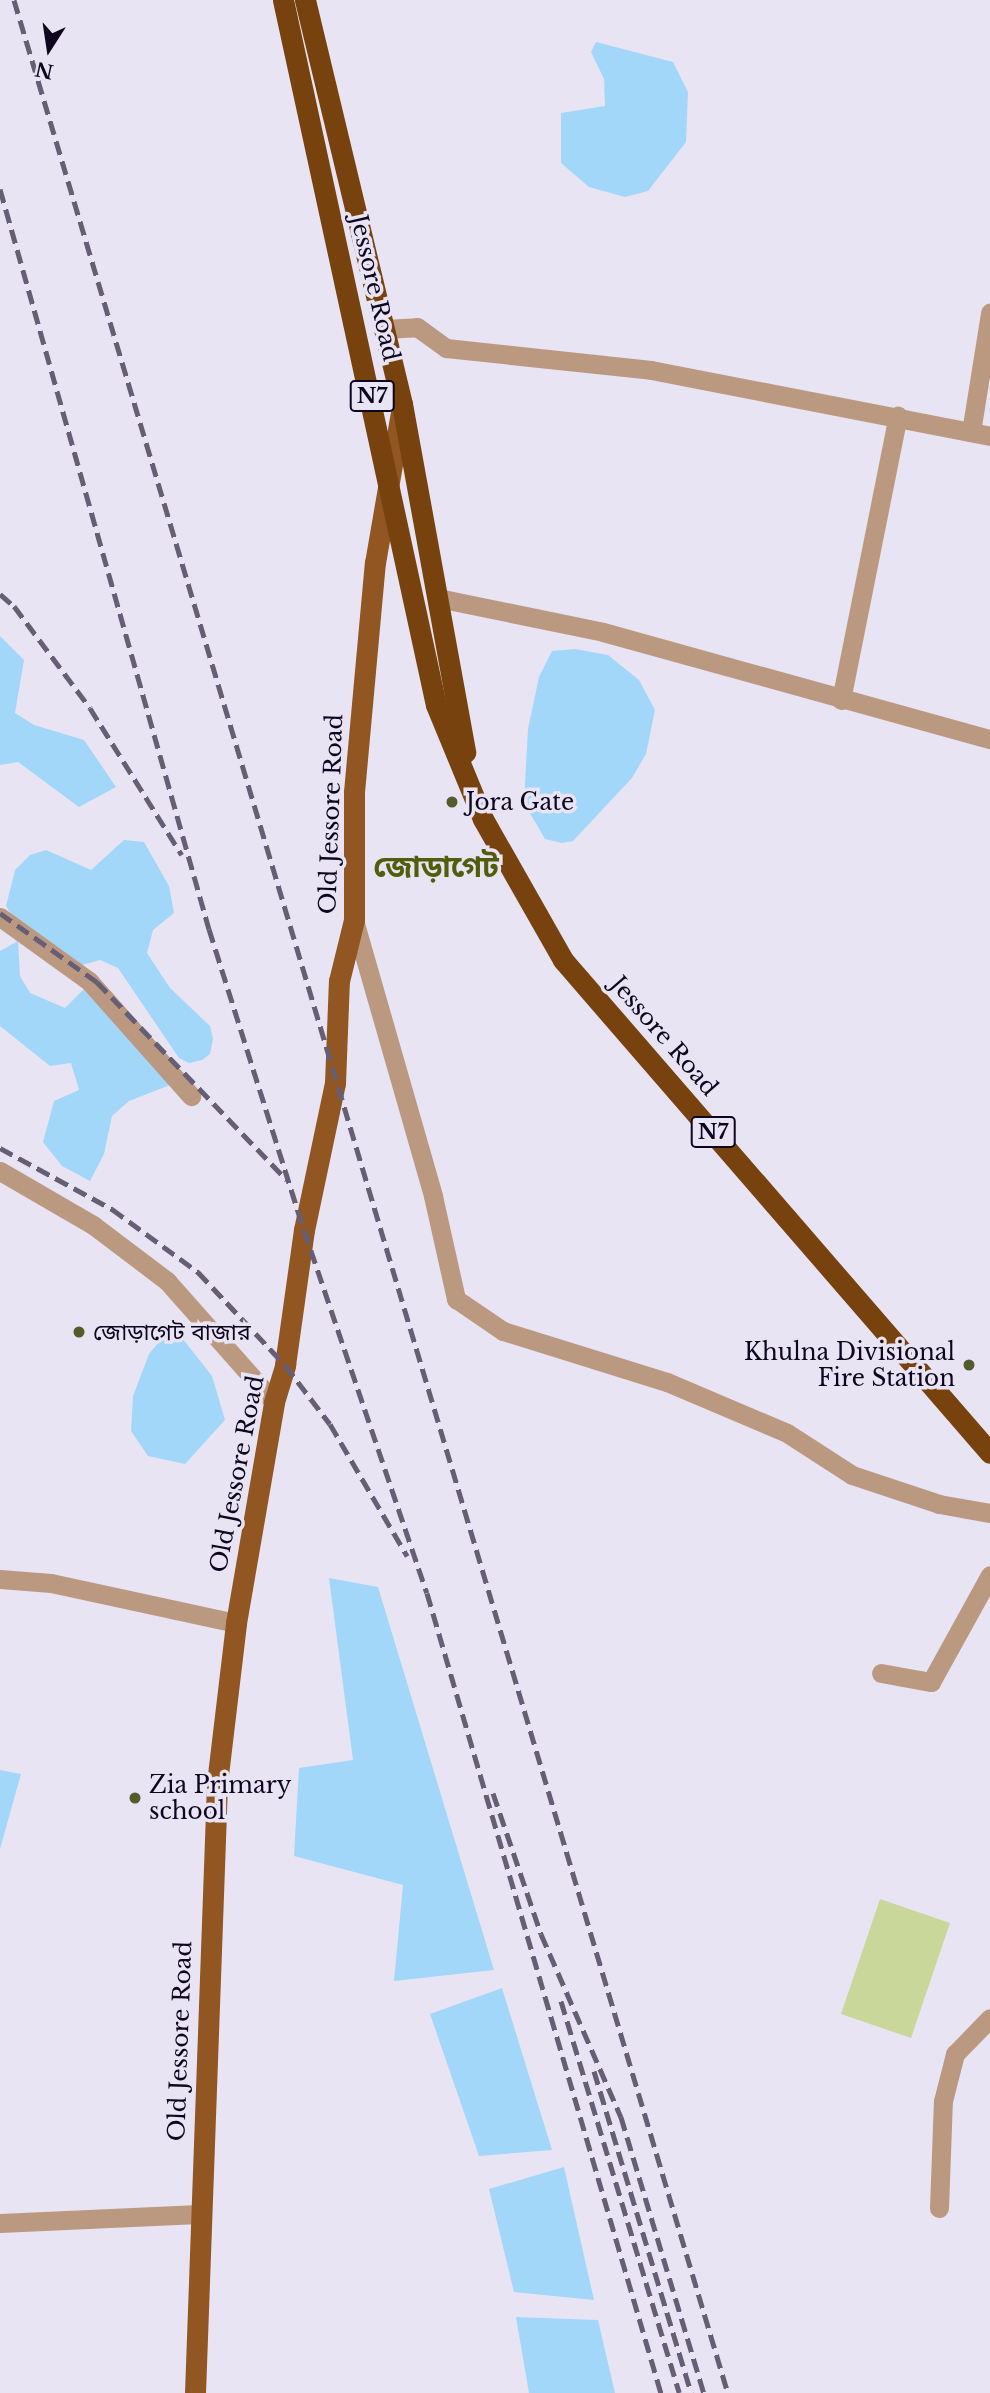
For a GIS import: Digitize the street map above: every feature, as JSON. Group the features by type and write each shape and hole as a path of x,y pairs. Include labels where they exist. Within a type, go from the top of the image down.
{"highway":[{"name":"Jessore Road","path":"283,0 389,473 436,705 511,876 563,960 990,1452"},
{"name":"Jessore Road","path":"305,0 402,404 471,789"}],"main road":[{"name":"Old Jessore Road","path":"195,2393 199,2214 217,1783 236,1623 274,1402 285,1365 304,1230 335,1083 339,981 354,920 354,792 375,564 402,404"}],"street":[{"path":"384,329 417,327 446,348 651,370 981,434 990,313"},
{"path":"841,701 898,416"},
{"path":"438,598 603,632 841,701 990,739"},
{"path":"0,917 89,981 191,1096"},
{"path":"354,920 426,1171 456,1299 503,1331 667,1382 787,1433 852,1475 939,1504 990,1513"},
{"path":"0,1171 93,1225 167,1281 274,1402"},
{"path":"881,1674 931,1682 990,1575"},
{"path":"0,1578 51,1583 236,1623"},
{"path":"939,2208 943,2101 955,2054 990,2018"},
{"path":"0,2223 199,2214"}],"green space":[{"path":"880,1899 950,1923 911,2038 841,2014"}],"water":[{"path":"596,42 673,62 688,92 686,142 648,191 625,197 589,187 561,163 561,113 605,106 604,79 591,52"},
{"path":"0,636 24,660 15,713 34,725 84,740 116,787 79,807 18,762 0,765"},
{"path":"575,649 608,655 639,680 655,710 646,754 632,778 573,841 562,843 545,839 524,803 528,729 539,677 552,651"},
{"path":"124,840 144,842 169,886 174,913 153,930 147,953 170,988 210,1026 213,1039 210,1054 202,1060 189,1063 179,1058 118,968 100,960 78,966 13,917 6,906 15,870 30,855 46,850 91,870"},
{"path":"18,941 20,976 30,993 65,1008 85,988 170,1085 129,1101 112,1116 104,1154 90,1181 62,1166 43,1142 54,1101 79,1090 71,1063 50,1066 0,1026 0,951"},
{"path":"167,1332 179,1334 212,1376 225,1420 185,1464 148,1456 131,1431 133,1396 149,1354"},
{"path":"329,1578 378,1587 494,1970 394,1981 403,1885 294,1856 299,1768 353,1760"},
{"path":"0,1770 21,1774 0,1849"},
{"path":"502,1988 552,2150 479,2156 430,2014"},
{"path":"564,2167 594,2300 514,2292 489,2189"},
{"path":"516,2317 598,2320 615,2393 529,2393"}],"railway":[{"path":"14,0 728,2393"},
{"path":"0,189 209,929 304,1230 427,1593 661,2393"},
{"path":"0,594 14,606 90,708 182,855"},
{"path":"0,913 97,982 287,1180"},
{"path":"0,1148 112,1209 198,1272 285,1365 330,1424 407,1556"},
{"path":"493,1793 541,1934 621,2117 704,2393"},
{"path":"561,2001 679,2393"},
{"path":"594,2071 691,2393"}],"place":[{"name":"Jora Gate","path":"452,802"},
{"name":"জোড়াগেট বাজার","path":"79,1332"},
{"name":"Khulna Divisional Fire Station","path":"969,1365"},
{"name":"Zia Primary school","path":"135,1798"}],"district":[{"name":"জোড়াগেট","path":"436,867"}]}
